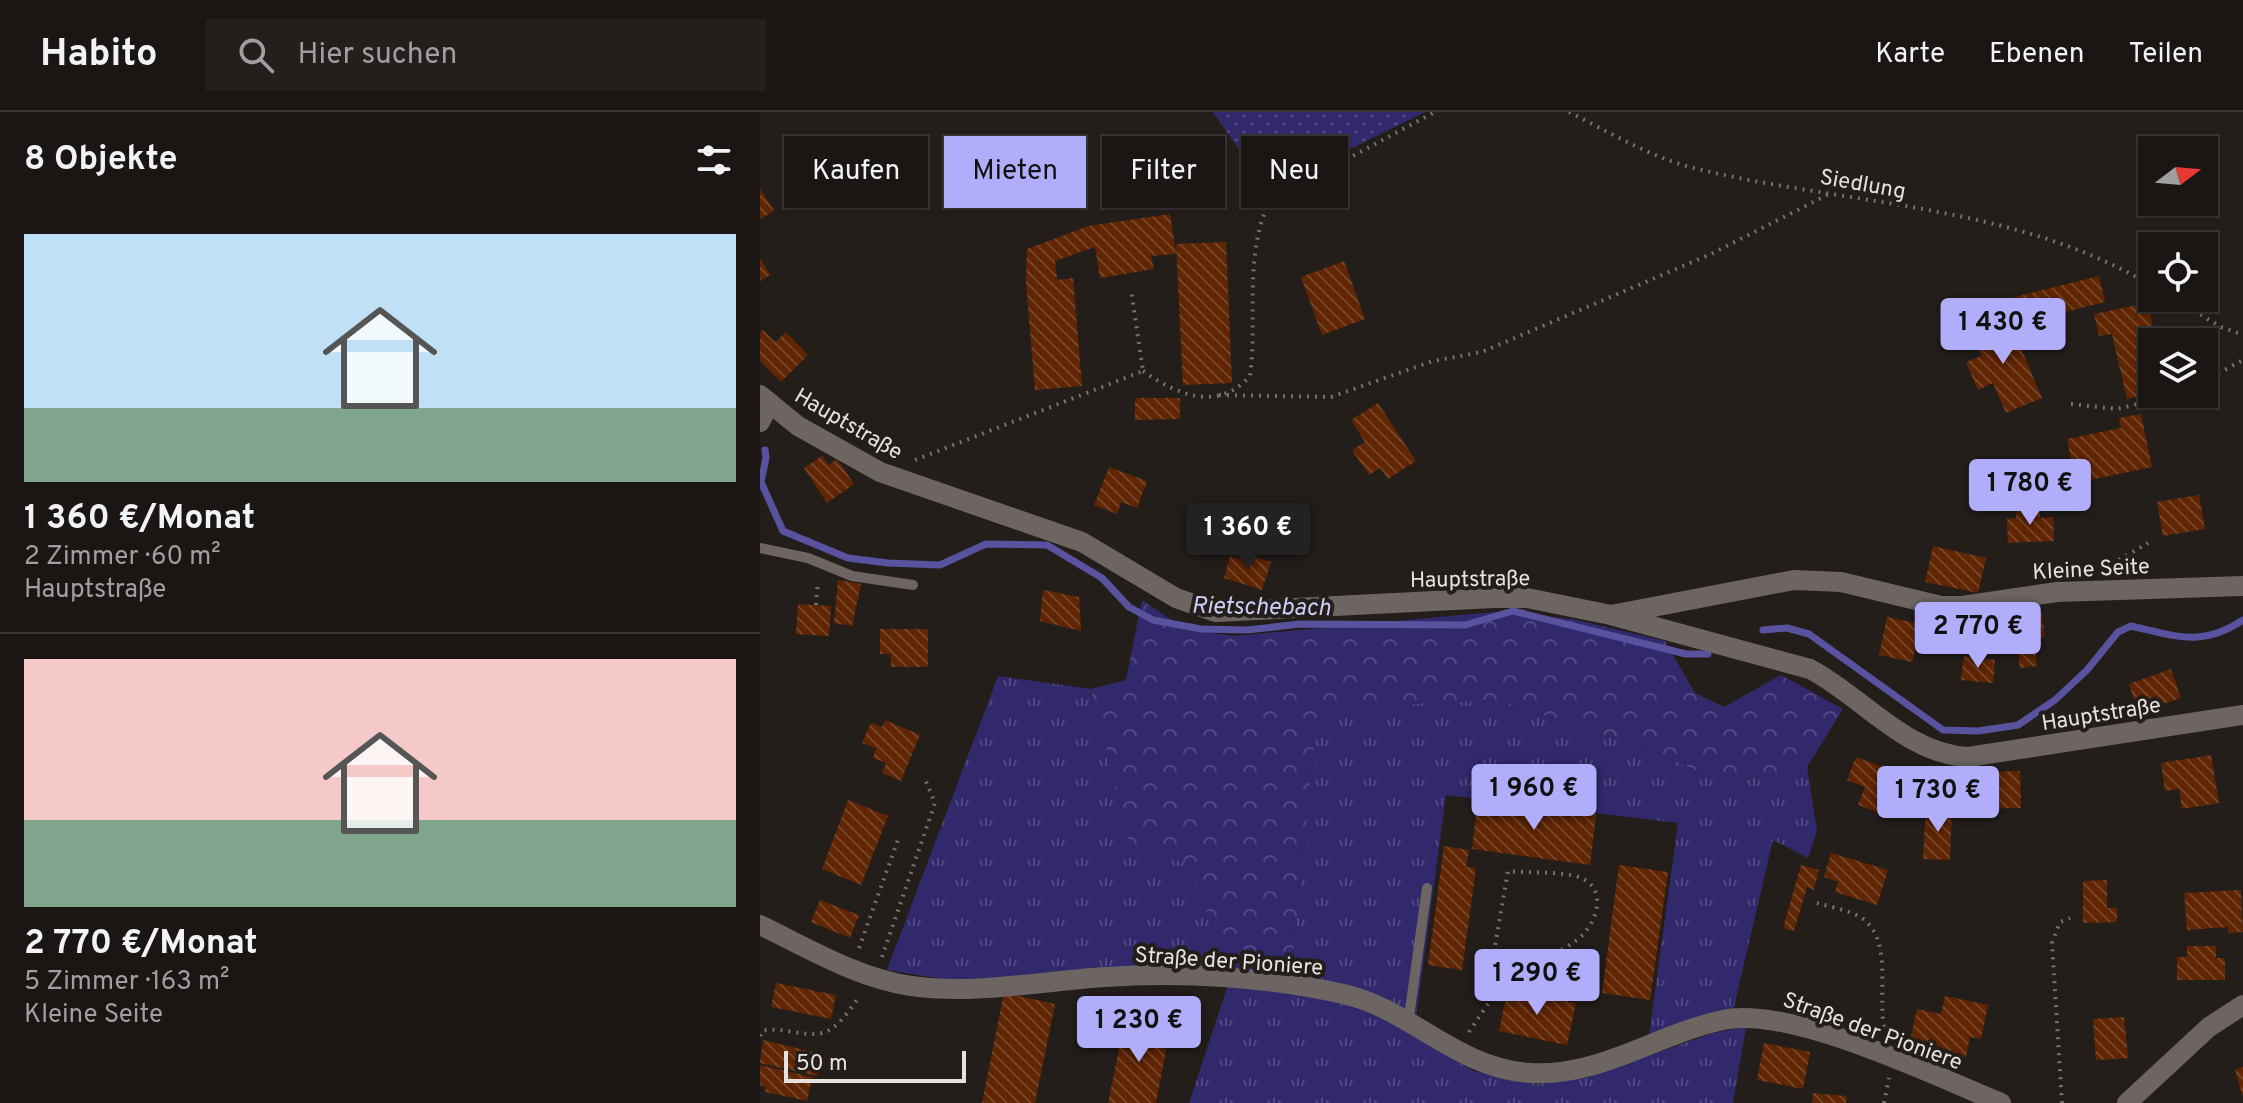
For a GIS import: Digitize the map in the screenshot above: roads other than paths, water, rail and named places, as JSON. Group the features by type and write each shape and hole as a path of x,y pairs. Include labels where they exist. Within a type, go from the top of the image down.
{"street":[{"name":"Hauptstraße","path":"763,407 880,472 1082,542 1176,598 1216,612 1527,598 1611,615 1810,669 1838,684 1906,736 1945,756 1968,757 2243,715"},
{"name":"Kleine Seite","path":"1611,615 1794,580 1841,582 1941,606 1962,606 2057,592 2243,586"},
{"name":"Straße der Pioniere","path":"760,925 875,978 945,989 1141,975 1295,985 1371,1002 1478,1063 1529,1073 1587,1069 1699,1026 1745,1016 1791,1023 1893,1059 2001,1103"},
{"path":"2127,1103 2209,1027 2243,1005"}],"lane":[{"path":"760,548 820,563 852,576 913,585"},
{"path":"1408,1024 1427,888"}],"waterway":[{"name":"Rietschebach","path":"765,450 761,482 783,531 848,558 940,565 986,544 1047,545 1102,578 1129,607 1153,620 1201,629 1247,630 1300,624 1465,625 1513,611 1686,654 1708,654"},
{"name":"Rietschebach","path":"1763,630 1787,628 1809,634 1943,730 1978,731 2018,725 2055,700 2087,670 2118,632 2131,626 2175,636 2201,637 2228,629 2243,620"}]}
